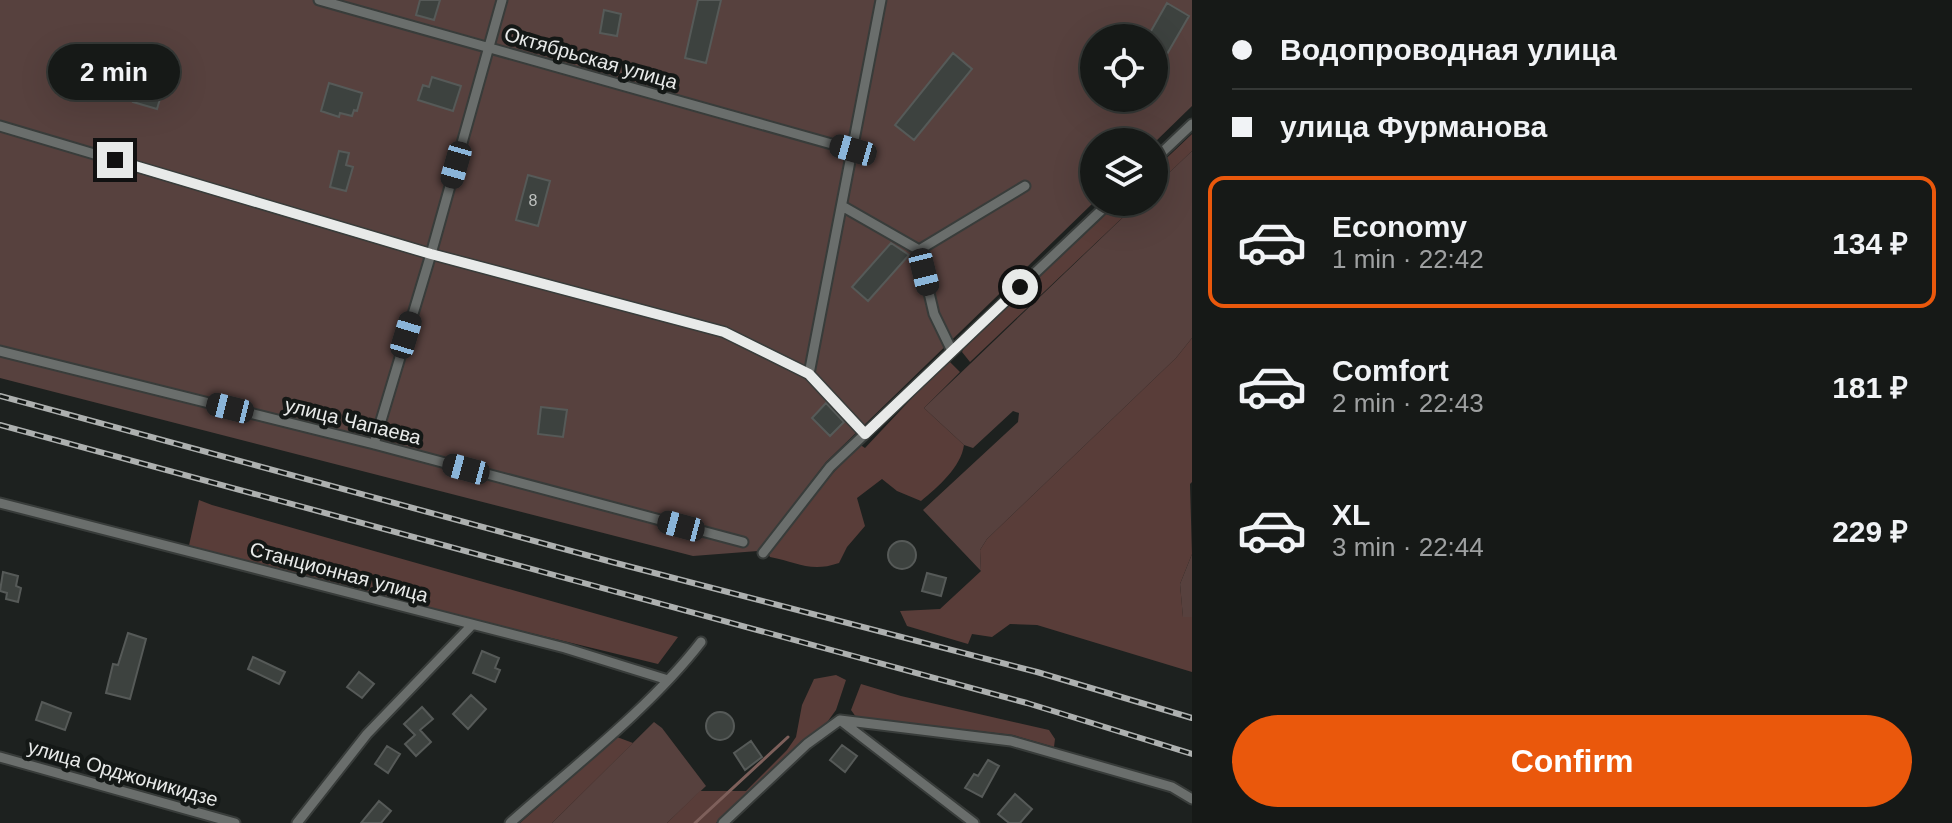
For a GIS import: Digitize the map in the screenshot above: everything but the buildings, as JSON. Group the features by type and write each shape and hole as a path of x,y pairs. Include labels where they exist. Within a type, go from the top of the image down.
{"street":[{"name":"Октябрьская улица","path":"319,0 853,150"},
{"path":"374,444 502,0"},
{"path":"809,374 881,0"},
{"path":"1168,147 1192,124"},
{"path":"0,126 431,254 724,332 809,374 865,434"},
{"path":"919,250 1025,186"},
{"path":"842,206 919,250 934,314 952,351"},
{"path":"763,553 830,467 1095,216"},
{"name":"улица Чапаева","path":"0,351 374,444 743,542"},
{"name":"Станционная улица","path":"0,503 565,648 668,680"},
{"path":"297,823 367,734 472,625"},
{"path":"510,823 668,680 701,642"},
{"path":"840,720 974,823"},
{"path":"723,823 807,744 840,720 1011,741 1172,787 1192,799"},
{"name":"улица Орджоникидзе","path":"0,757 235,823"}],"shaded area":[{"path":"0,0 1192,0 1192,106 1168,129 1080,128 1080,216 826,462 758,551 693,556 0,378"},
{"path":"1192,134 1192,151 1168,174 1168,157"},
{"path":"1192,151 1192,338 1176,358 987,539 980,550 981,571 923,510 1018,422 1019,413 1013,411 973,448 964,445 924,408 1124,216 1168,216 1168,174"},
{"path":"1104,216 1124,216 970,362 962,352"},
{"path":"1192,338 1192,554 1180,584 1183,617 1192,617 1192,672 1037,625 1010,624 992,637 972,634 968,644 907,626 900,611 940,609 981,571 980,550 987,539 1176,358"},
{"path":"950,362 960,372 924,408 964,445 948,476 921,501 897,491 882,479 857,498 865,526 847,547 839,563 812,567 770,557 768,553 809,500 859,444 865,448 945,363"},
{"path":"199,500 678,637 658,664 188,550"},
{"path":"1192,554 1192,617 1183,618 1180,584"},
{"path":"836,675 846,680 836,710 828,721 716,823 667,823 700,791 746,791 796,737 802,705 814,679"},
{"path":"861,684 1049,730 1055,739 1054,747 1013,735 856,717 851,710"},
{"path":"654,722 662,728 706,786 667,823 552,823"},
{"path":"617,737 633,743 552,823 520,823"}],"waterway":[{"path":"695,823 788,737"}],"railway":[{"path":"0,396 612,562 1037,672 1192,718"},
{"path":"0,425 1027,703 1192,754"}],"route":[{"path":"115,160 431,254 724,332 809,374 865,434 1020,287"}]}
